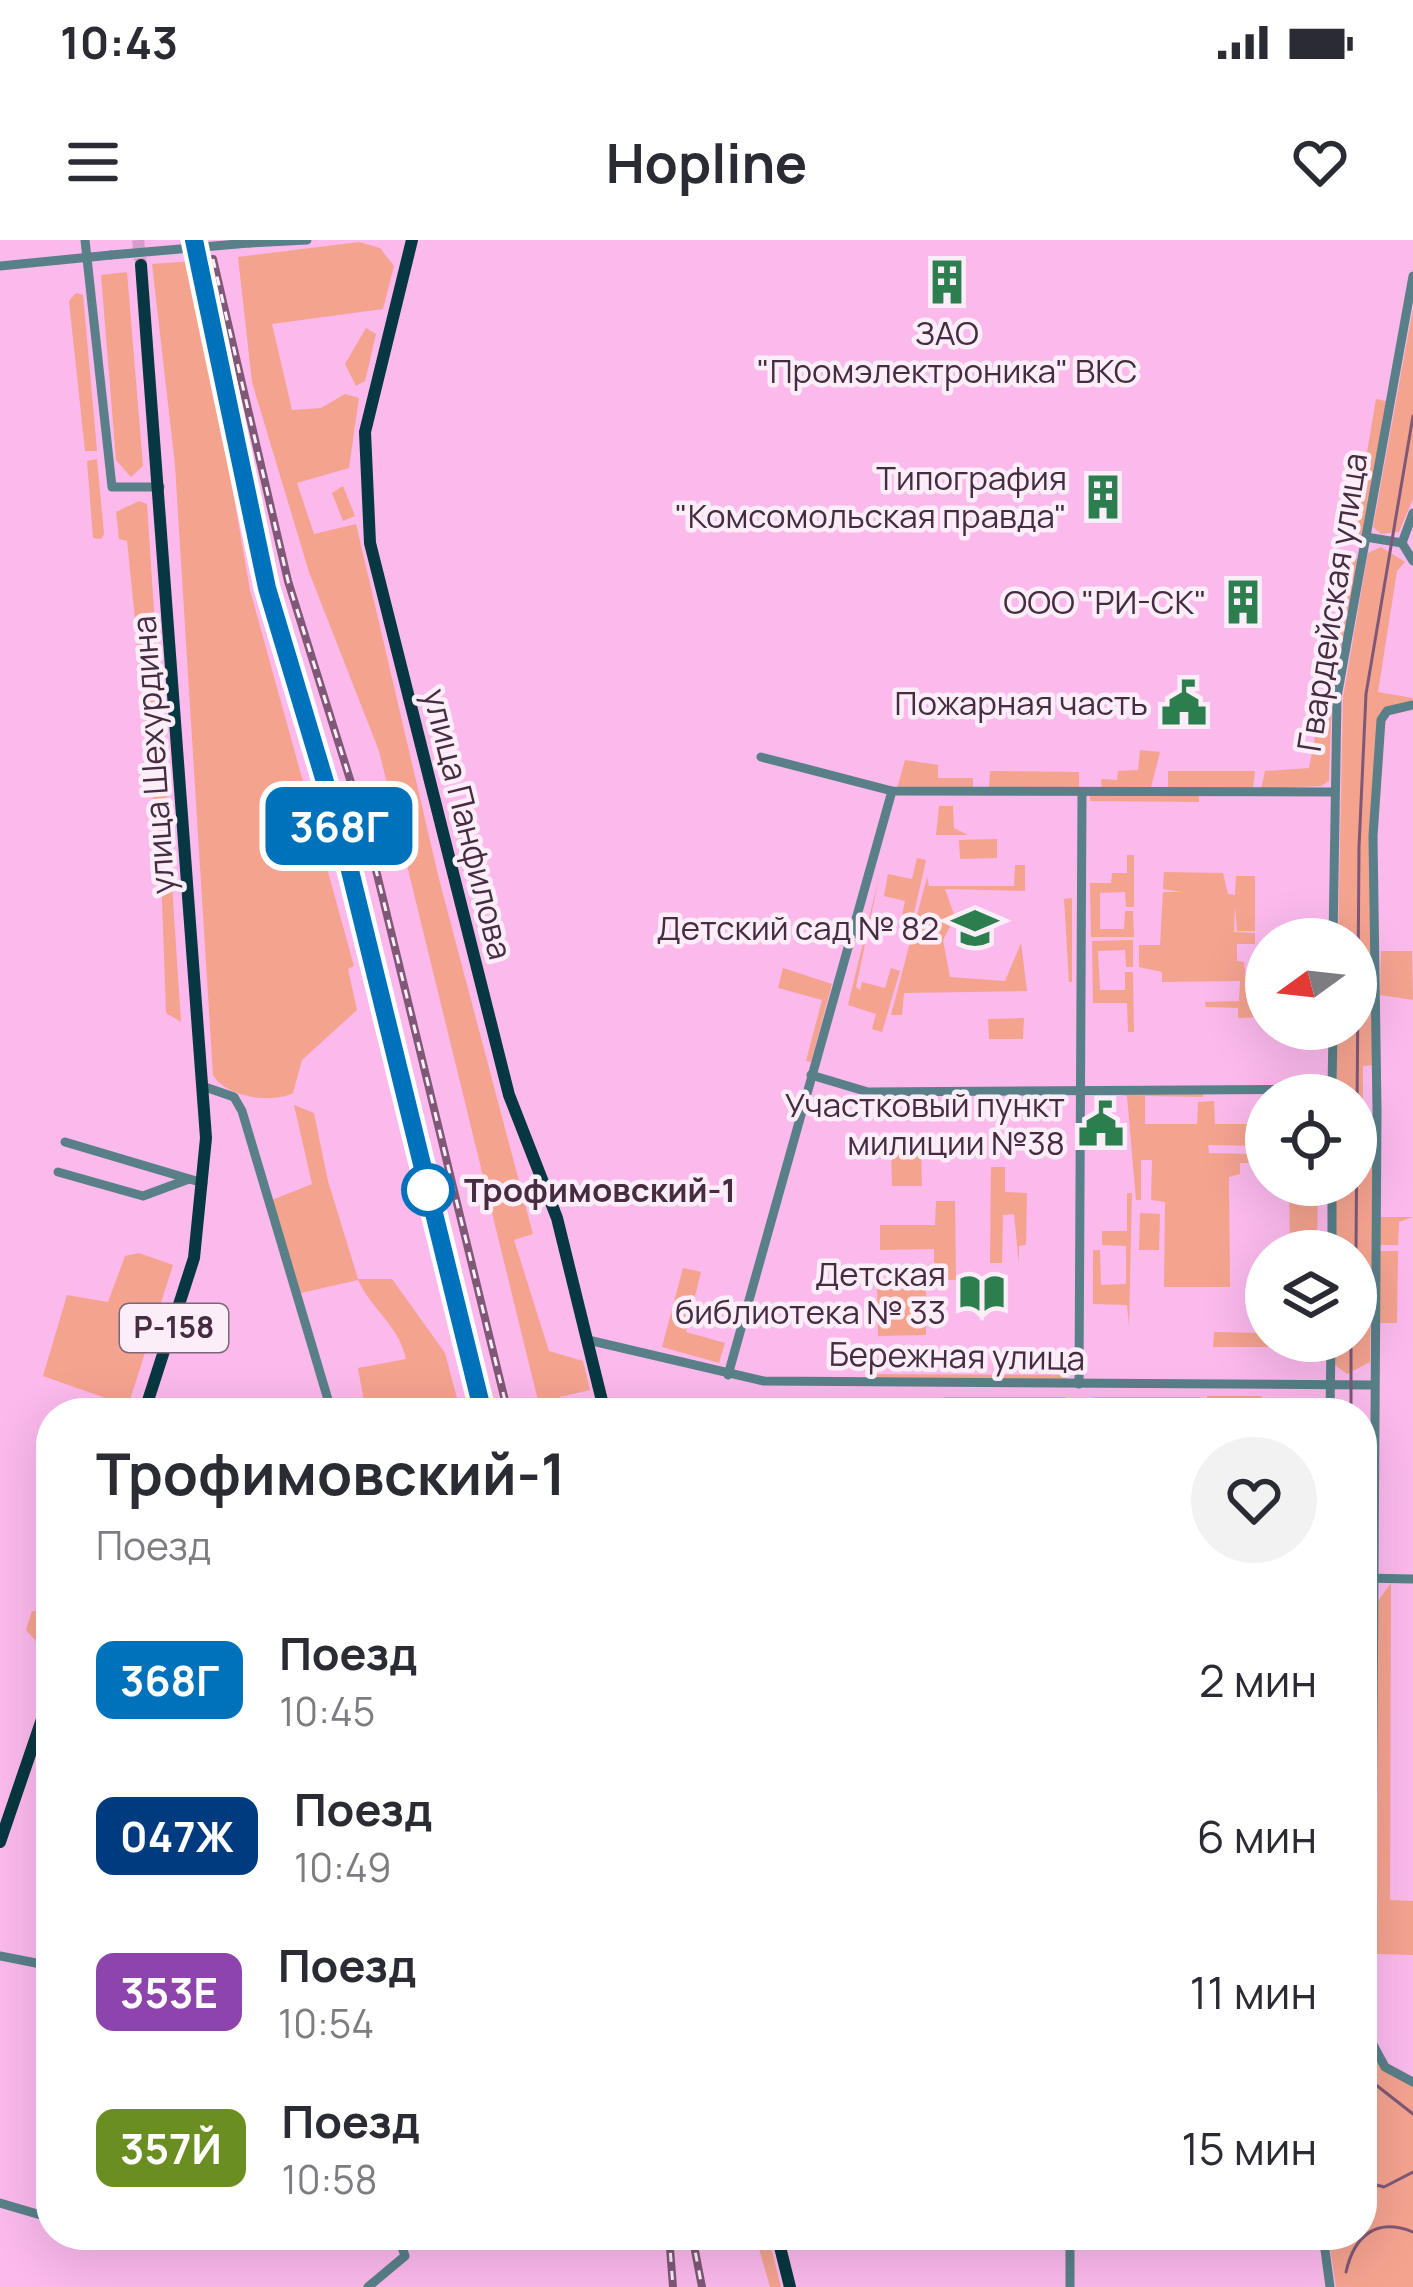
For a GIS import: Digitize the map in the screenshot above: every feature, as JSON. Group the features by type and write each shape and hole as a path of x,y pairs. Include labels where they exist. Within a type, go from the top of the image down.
{"main road":[{"name":"улица Панфилова","path":"412,240 365,432 370,543 504,1076 557,1218 602,1398"},
{"name":"улица Шехурдина","path":"141,266 205,1087 206,1184 184,1302 149,1398"},
{"path":"0,1842 36,1744"},
{"path":"781,2250 790,2287"}],"street":[{"path":"85,240 112,487 160,487"},
{"path":"0,266 307,240"},
{"name":"Гвардейская улица","path":"1333,918 1337,697 1413,276"},
{"path":"1402,543 1413,513"},
{"path":"1366,537 1402,543 1413,561"},
{"path":"1374,1398 1374,786 1383,714 1413,705"},
{"path":"761,757 892,791 1332,792"},
{"path":"728,1376 892,791"},
{"path":"1078,1384 1082,792"},
{"path":"811,1076 868,1092 1245,1091"},
{"path":"205,1087 234,1097 242,1111 328,1398"},
{"path":"65,1142 206,1184"},
{"path":"58,1172 143,1196 189,1179"},
{"name":"Бережная улица","path":"588,1340 764,1382 1374,1384"},
{"path":"1330,1398 1331,1362"},
{"path":"1377,1578 1413,1579"},
{"path":"0,1956 36,1963"},
{"path":"1377,2052 1385,2067 1413,2082"},
{"path":"0,2203 36,2214"},
{"path":"368,2287 399,2266 403,2250"},
{"path":"1070,2250 1070,2287"},
{"path":"1324,2250 1330,2287"}],"shaded area":[{"path":"359,242 380,248 394,266 383,309 272,324 292,410 321,408 345,394 359,398 349,468 297,483 314,534 356,524 439,879 533,1234 514,1240 549,1351 583,1361 590,1390 537,1398 379,751 309,572 252,382 238,257"},
{"path":"193,261 250,590 354,966 348,969 357,1010 302,1060 293,1093 273,1098 238,1093 213,1075 175,465 152,264"},
{"path":"127,272 143,466 131,477 116,460 101,275"},
{"path":"76,293 83,295 97,451 85,451 69,301"},
{"path":"1413,308 1413,499 1399,532 1381,534 1373,527"},
{"path":"366,328 376,334 365,381 356,386 345,364"},
{"path":"1376,399 1386,401 1362,543 1352,541"},
{"path":"97,459 101,539 93,538 87,461"},
{"path":"343,486 355,516 343,521 332,493"},
{"path":"139,501 147,504 181,1022 166,1013 161,872 127,541 119,539 116,512"},
{"path":"1381,547 1405,562 1397,571 1378,692 1413,698 1410,704 1386,708 1378,719 1370,841 1371,918 1338,918 1343,697 1368,553"},
{"path":"1349,557 1358,559 1332,695 1329,781 1321,786 1261,789 1265,771 1309,768"},
{"path":"1140,750 1160,752 1150,791 1102,791 1101,779 1117,780 1118,771 1138,770"},
{"path":"905,760 938,765 938,778 973,778 973,788 897,788"},
{"path":"990,771 1079,772 1079,788 989,787"},
{"path":"1168,771 1255,771 1253,788 1168,789"},
{"path":"1090,794 1199,796 1199,802 1090,801"},
{"path":"939,806 953,806 954,828 968,835 936,835"},
{"path":"997,839 997,858 960,859 959,840"},
{"path":"1127,855 1134,855 1134,907 1126,907 1125,892 1100,893 1100,929 1124,929 1125,911 1133,911 1134,937 1091,937 1090,883 1111,883 1112,873 1127,873"},
{"path":"917,858 926,860 911,927 900,925 905,901 884,896 888,874 912,879"},
{"path":"1015,865 1025,865 1025,891 945,889 955,917 943,940 950,977 1005,981 1021,943 1027,991 904,993 902,1015 891,1015 927,877 929,886 1014,886"},
{"path":"1164,872 1223,873 1228,894 1235,895 1236,876 1255,876 1255,918 1245,918 1245,931 1237,931 1235,906 1234,932 1245,933 1245,944 1237,944 1237,961 1244,962 1245,1018 1238,1018 1238,1008 1206,1007 1205,1002 1239,1001 1240,981 1162,982 1162,972 1139,967 1139,945 1160,945 1163,892 1182,892 1163,889"},
{"path":"880,873 856,987 860,990 862,982 885,988 891,968 900,971 882,1032 872,1029 876,1014 848,1005"},
{"path":"1072,898 1072,982 1069,982 1064,899"},
{"path":"1133,940 1133,967 1126,967 1125,950 1098,951 1100,990 1125,990 1125,972 1133,972 1134,1032 1128,1032 1127,1003 1093,1003 1092,941"},
{"path":"1381,951 1412,951 1413,1000 1380,995"},
{"path":"783,968 832,984 811,1062 806,1061 822,1000 778,988"},
{"path":"1024,1018 1023,1039 989,1039 988,1019"},
{"path":"1337,1050 1374,1050 1374,1065 1363,1066 1363,1074 1337,1074"},
{"path":"1094,1091 1203,1092 1203,1097 1145,1096 1145,1124 1197,1124 1198,1102 1214,1101 1215,1124 1245,1124 1245,1146 1208,1145 1209,1153 1245,1154 1240,1174 1229,1177 1230,1287 1164,1287 1165,1202 1151,1200 1152,1160 1141,1160 1141,1200 1136,1200 1127,1096"},
{"path":"294,1105 314,1113 328,1181 358,1279 392,1279 445,1353 457,1398 363,1398 358,1368 406,1359 398,1337 358,1280 301,1293 272,1200 312,1184"},
{"path":"921,1149 922,1186 892,1186 891,1150"},
{"path":"991,1167 1005,1167 1005,1192 1027,1193 1026,1245 1019,1246 1019,1264 1014,1214 1003,1215 1002,1263 990,1263"},
{"path":"1127,1193 1132,1193 1129,1326 1127,1305 1093,1304 1093,1250 1100,1250 1101,1285 1126,1284 1126,1246 1102,1245 1102,1231 1127,1231"},
{"path":"936,1201 955,1201 956,1280 945,1280 945,1269 934,1269 934,1249 880,1250 880,1225 935,1225"},
{"path":"1289,1206 1318,1206 1317,1230 1290,1230"},
{"path":"1336,1206 1373,1206 1372,1230 1336,1230"},
{"path":"1140,1213 1160,1214 1159,1250 1139,1250"},
{"path":"1380,1217 1413,1217 1399,1222 1398,1245 1380,1245"},
{"path":"1380,1251 1398,1251 1397,1323 1379,1323"},
{"path":"139,1253 173,1265 131,1398 105,1398 43,1376 67,1295 108,1302 125,1256"},
{"path":"683,1268 701,1272 686,1332 725,1343 719,1363 662,1347"},
{"path":"877,1280 926,1280 926,1335 878,1336"},
{"path":"1214,1332 1245,1333 1245,1347 1213,1347"},
{"path":"1335,1362 1370,1362 1347,1374"},
{"path":"874,1374 1067,1375 1067,1382 874,1378"},
{"path":"1207,1396 1262,1396 1262,1398"},
{"path":"944,1397 1066,1397 1066,1398"},
{"path":"1092,1397 1200,1397 1200,1398"},
{"path":"1391,1583 1390,1900 1413,1901 1413,1955 1377,1954 1378,1601"},
{"path":"32,1611 36,1611 36,1641 26,1630"},
{"path":"1377,2059 1382,2070 1413,2085 1413,2287 1336,2287 1330,2250 1377,2250"},
{"path":"759,2250 772,2250 781,2287 770,2287"}],"tunnel":[{"path":"138,240 141,265"}],"tram line":[{"path":"1356,1230 1359,847 1366,694 1413,416"},
{"path":"1351,1362 1351,1398"},
{"path":"1377,2086 1413,2114"},
{"path":"1377,2185 1384,2187 1413,2172"},
{"path":"1377,2229 1413,2232"},
{"path":"1346,2272 1354,2250"}],"railway":[{"path":"213,259 288,581 368,837 504,1398"},
{"path":"220,372 267,588 343,842 479,1398"},
{"path":"670,2250 673,2287"},
{"path":"695,2250 702,2287"}],"train":[{"name":"368Г","path":"194,240 267,588 343,842 479,1398"}],"place":[{"name":"ЗАО \"Промэлектроника\" ВКС","path":"947,282"},
{"name":"Типография \"Комсомольская правда\"","path":"1103,497"},
{"name":"ООО \"РИ-СК\"","path":"1243,602"},
{"name":"Пожарная часть","path":"1184,703"},
{"name":"Детский сад № 82","path":"975,928"},
{"name":"Участковый пункт милиции №38","path":"1101,1124"},
{"name":"Трофимовский-1","path":"428,1190"},
{"name":"Детская библиотека № 33","path":"982,1293"}]}
